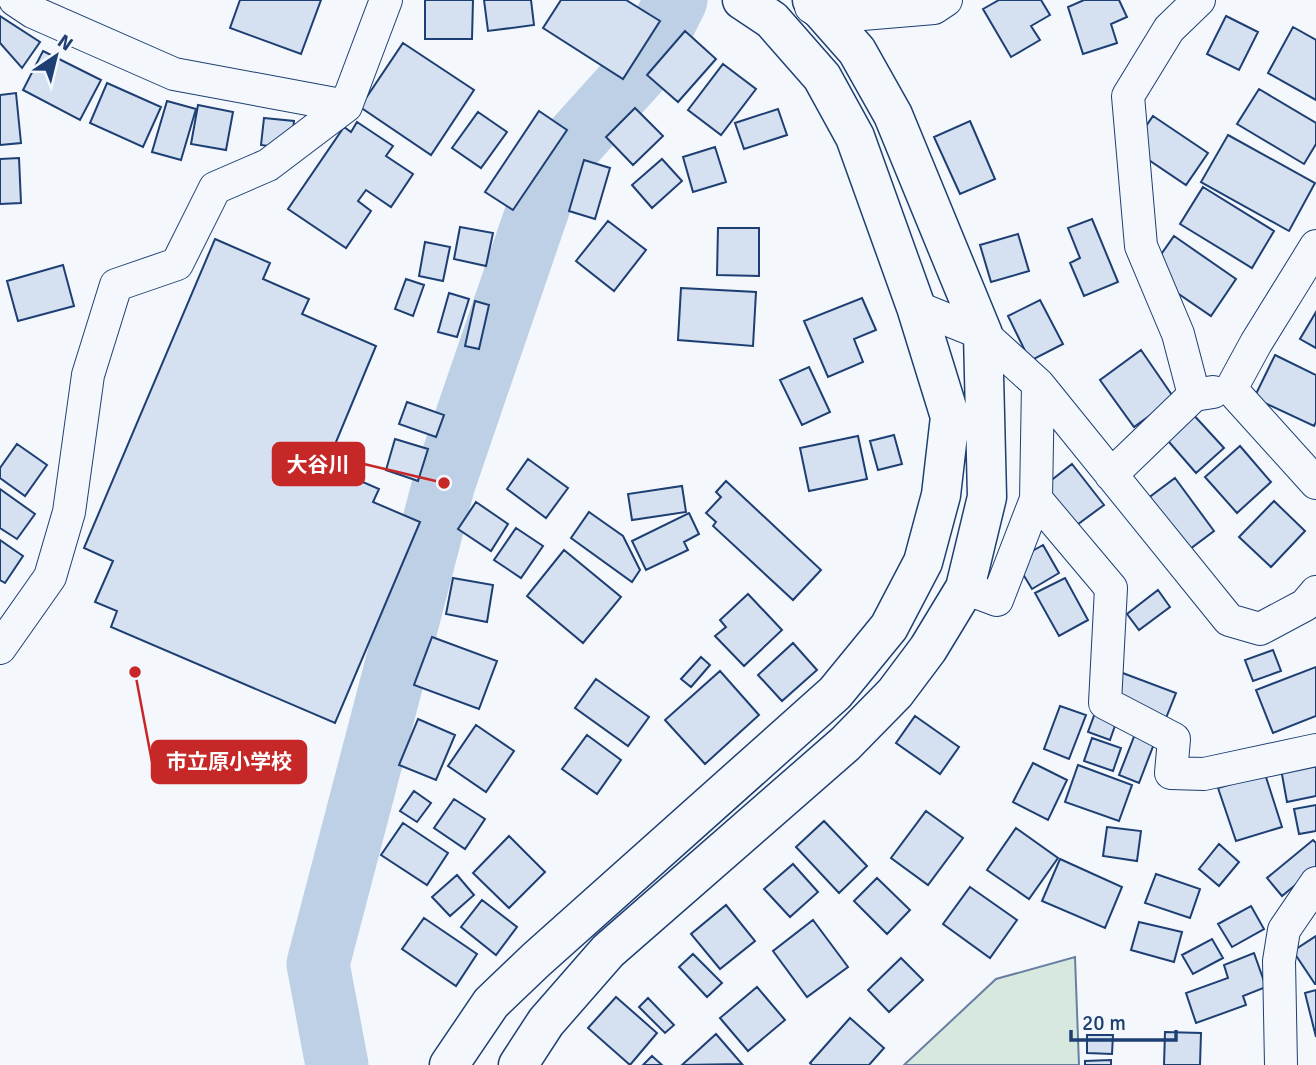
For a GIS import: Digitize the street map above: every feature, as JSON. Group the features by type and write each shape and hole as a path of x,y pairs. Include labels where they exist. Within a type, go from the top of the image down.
{"street":[{"path":"15,0 33,12 174,74 346,106"},
{"path":"0,648 50,577 69,512 88,375 116,285 177,264 215,188 268,165 346,106 386,0"},
{"path":"449,1065 491,1003 835,693 889,627 923,562 941,495 950,417 916,307 855,137 822,78 772,20 742,0"},
{"path":"813,6 934,8 946,0"},
{"path":"1194,395 1178,334 1141,246 1128,96 1169,29 1199,0"},
{"path":"518,1065 546,1022 608,951 845,744 895,693 928,649 965,588 987,497 983,334 892,115 857,51 813,6"},
{"path":"1231,389 1316,246"},
{"path":"916,307 983,334 1038,384 1229,620 1260,629 1305,605 1316,592"},
{"path":"965,588 997,600 1036,499 1038,384"},
{"path":"1111,475 1194,395 1231,389"},
{"path":"1231,389 1316,483"},
{"path":"1036,499 1111,588 1105,703 1174,739 1171,773 1203,774 1316,750"},
{"path":"1280,1065 1279,961 1284,930 1316,884"}],"shaded area":[{"path":"1075,957 1079,1065 904,1065 996,979"}],"building":[{"path":"240,0 321,0 301,54 230,28"},
{"path":"425,0 473,0 472,39 425,39"},
{"path":"484,0 531,0 534,25 488,31"},
{"path":"561,0 626,0 660,21 623,79 543,28"},
{"path":"999,0 1041,0 1050,15 1031,26 1040,40 1011,57 983,9"},
{"path":"1084,0 1119,0 1127,17 1111,24 1117,43 1083,54 1068,7"},
{"path":"0,16 40,42 22,68 0,43"},
{"path":"1226,16 1258,32 1239,70 1207,54"},
{"path":"1293,27 1316,40 1316,100 1268,73"},
{"path":"685,31 716,59 678,102 647,75"},
{"path":"403,43 474,90 431,155 360,107"},
{"path":"43,51 101,80 80,120 23,90"},
{"path":"723,64 756,89 721,135 688,110"},
{"path":"107,83 161,107 143,147 90,123"},
{"path":"1259,89 1316,123 1316,144 1304,164 1237,124"},
{"path":"16,93 21,143 0,145 0,95"},
{"path":"167,101 196,109 181,160 152,152"},
{"path":"198,105 233,112 226,150 191,144"},
{"path":"635,108 663,136 633,165 606,137"},
{"path":"778,109 787,135 744,149 735,123"},
{"path":"539,111 567,130 513,210 485,192"},
{"path":"478,112 507,132 481,168 452,148"},
{"path":"1153,116 1208,153 1186,185 1131,148"},
{"path":"264,118 294,121 291,149 261,145"},
{"path":"970,121 995,179 960,194 934,137"},
{"path":"357,122 393,146 386,156 413,174 391,207 366,190 358,201 371,211 346,248 288,209 344,127 351,132"},
{"path":"1228,135 1315,183 1289,231 1201,182"},
{"path":"715,147 726,182 693,192 683,157"},
{"path":"19,158 21,203 0,204 0,159"},
{"path":"662,159 682,181 652,208 632,185"},
{"path":"584,160 610,168 595,219 569,211"},
{"path":"1203,187 1274,231 1252,268 1180,224"},
{"path":"1092,219 1118,282 1084,296 1070,263 1080,258 1068,228"},
{"path":"608,221 646,250 614,291 576,261"},
{"path":"460,227 493,233 486,266 454,259"},
{"path":"718,228 759,228 759,276 717,275"},
{"path":"1018,234 1029,271 991,282 980,245"},
{"path":"1174,236 1236,279 1211,316 1148,273"},
{"path":"215,239 270,263 263,279 309,299 302,314 376,346 326,466 379,489 373,502 420,522 335,723 111,627 117,611 95,602 113,561 84,548"},
{"path":"425,242 450,247 443,281 419,276"},
{"path":"63,265 74,306 18,321 7,281"},
{"path":"406,279 424,285 413,316 395,309"},
{"path":"681,288 756,292 753,346 678,340"},
{"path":"449,293 469,299 457,337 438,332"},
{"path":"862,298 876,330 854,339 863,362 828,377 804,321"},
{"path":"1040,300 1063,344 1030,361 1008,316"},
{"path":"475,301 489,305 479,349 465,346"},
{"path":"1316,312 1316,348 1300,339"},
{"path":"1141,350 1174,398 1134,427 1100,380"},
{"path":"1275,355 1316,375 1314,426 1254,398"},
{"path":"809,367 830,412 802,425 780,380"},
{"path":"407,402 444,415 436,437 399,424"},
{"path":"1190,411 1224,448 1196,473 1163,435"},
{"path":"894,435 902,464 878,470 870,441"},
{"path":"858,436 867,479 809,491 800,448"},
{"path":"395,439 428,449 418,481 386,470"},
{"path":"17,444 47,465 25,496 0,478 0,468"},
{"path":"1240,446 1271,482 1237,513 1205,477"},
{"path":"528,459 568,488 546,518 507,489"},
{"path":"1072,464 1104,505 1070,530 1039,490"},
{"path":"1175,478 1214,531 1186,552 1147,499"},
{"path":"726,481 821,570 793,600 713,526 716,522 706,513 721,497 716,492"},
{"path":"682,486 686,512 632,520 628,494"},
{"path":"0,489 35,514 17,539 0,528"},
{"path":"1274,501 1305,531 1271,567 1239,537"},
{"path":"476,502 508,524 491,551 458,529"},
{"path":"589,512 623,536 640,570 632,582 571,538"},
{"path":"689,513 699,534 684,542 688,550 646,570 632,541"},
{"path":"516,528 543,546 521,578 494,560"},
{"path":"0,540 23,556 5,583 0,580"},
{"path":"1043,545 1059,573 1032,589 1015,561"},
{"path":"564,550 621,597 583,643 527,596"},
{"path":"453,578 493,585 487,622 446,614"},
{"path":"1065,578 1088,620 1059,636 1035,593"},
{"path":"1158,590 1170,607 1139,630 1127,614"},
{"path":"748,594 782,630 744,666 715,636 726,627 720,620"},
{"path":"432,637 497,661 479,709 414,685"},
{"path":"793,643 817,670 782,701 758,675"},
{"path":"1273,650 1281,671 1253,681 1245,660"},
{"path":"701,657 710,665 691,687 681,679"},
{"path":"1316,667 1316,716 1273,733 1256,690"},
{"path":"720,671 759,715 705,764 665,720"},
{"path":"1120,672 1176,693 1164,723 1109,702"},
{"path":"596,679 649,717 628,746 575,708"},
{"path":"1060,706 1086,715 1069,759 1044,749"},
{"path":"1095,713 1117,720 1110,740 1088,732"},
{"path":"915,716 959,747 940,774 896,743"},
{"path":"418,719 455,735 436,780 399,765"},
{"path":"476,725 514,751 486,792 448,766"},
{"path":"1137,729 1157,736 1139,783 1119,775"},
{"path":"587,735 621,760 597,794 562,769"},
{"path":"1092,738 1121,748 1113,771 1084,761"},
{"path":"1316,762 1316,796 1287,802 1281,769"},
{"path":"1033,763 1067,780 1048,820 1013,802"},
{"path":"1078,765 1132,785 1119,821 1065,802"},
{"path":"1265,774 1282,827 1236,841 1218,788"},
{"path":"414,791 431,803 417,822 400,811"},
{"path":"454,799 485,819 465,849 434,828"},
{"path":"1316,805 1316,831 1299,834 1294,809"},
{"path":"926,811 963,838 928,885 891,858"},
{"path":"824,821 867,866 839,893 796,847"},
{"path":"403,823 448,853 427,885 381,855"},
{"path":"1107,827 1141,831 1137,861 1103,856"},
{"path":"1016,828 1058,858 1029,899 987,870"},
{"path":"509,836 545,872 509,908 473,873"},
{"path":"1313,840 1316,843 1316,868 1282,896 1267,878"},
{"path":"1219,844 1239,862 1219,886 1199,869"},
{"path":"1060,859 1122,887 1105,928 1042,901"},
{"path":"793,864 818,892 790,917 764,889"},
{"path":"1156,874 1200,889 1190,918 1145,903"},
{"path":"457,875 474,895 450,916 432,897"},
{"path":"877,878 910,910 887,934 854,901"},
{"path":"970,887 1017,920 990,958 943,924"},
{"path":"482,900 517,927 496,955 461,927"},
{"path":"726,905 755,941 720,969 691,934"},
{"path":"1251,906 1264,929 1232,947 1218,924"},
{"path":"424,918 477,954 456,986 402,949"},
{"path":"813,920 848,967 807,997 773,951"},
{"path":"1139,922 1182,932 1174,962 1131,950"},
{"path":"1316,936 1316,984 1315,984 1293,951"},
{"path":"1212,939 1223,958 1193,974 1182,955"},
{"path":"1254,953 1266,987 1243,996 1246,1005 1196,1023 1186,993 1228,978 1224,965"},
{"path":"693,954 722,983 707,997 679,967"},
{"path":"901,958 923,980 889,1012 868,990"},
{"path":"757,987 785,1020 748,1051 720,1018"},
{"path":"1316,990 1316,1037 1305,993"},
{"path":"616,997 657,1033 630,1065 588,1028"},
{"path":"648,998 674,1025 665,1033 639,1007"},
{"path":"850,1018 884,1048 869,1065 812,1065 810,1063"},
{"path":"1165,1032 1201,1033 1200,1065 1164,1065"},
{"path":"716,1034 742,1064 682,1065"},
{"path":"1087,1035 1113,1035 1112,1054 1087,1053"},
{"path":"652,1056 662,1065 643,1065"},
{"path":"1111,1060 1111,1065 1085,1065 1085,1061"}],"waterway":[{"path":"337,1065 318,964 444,483 553,165 644,64 676,0"}],"place":[{"name":"大谷川","path":"444,483"},
{"name":"市立原小学校","path":"135,672"}]}
